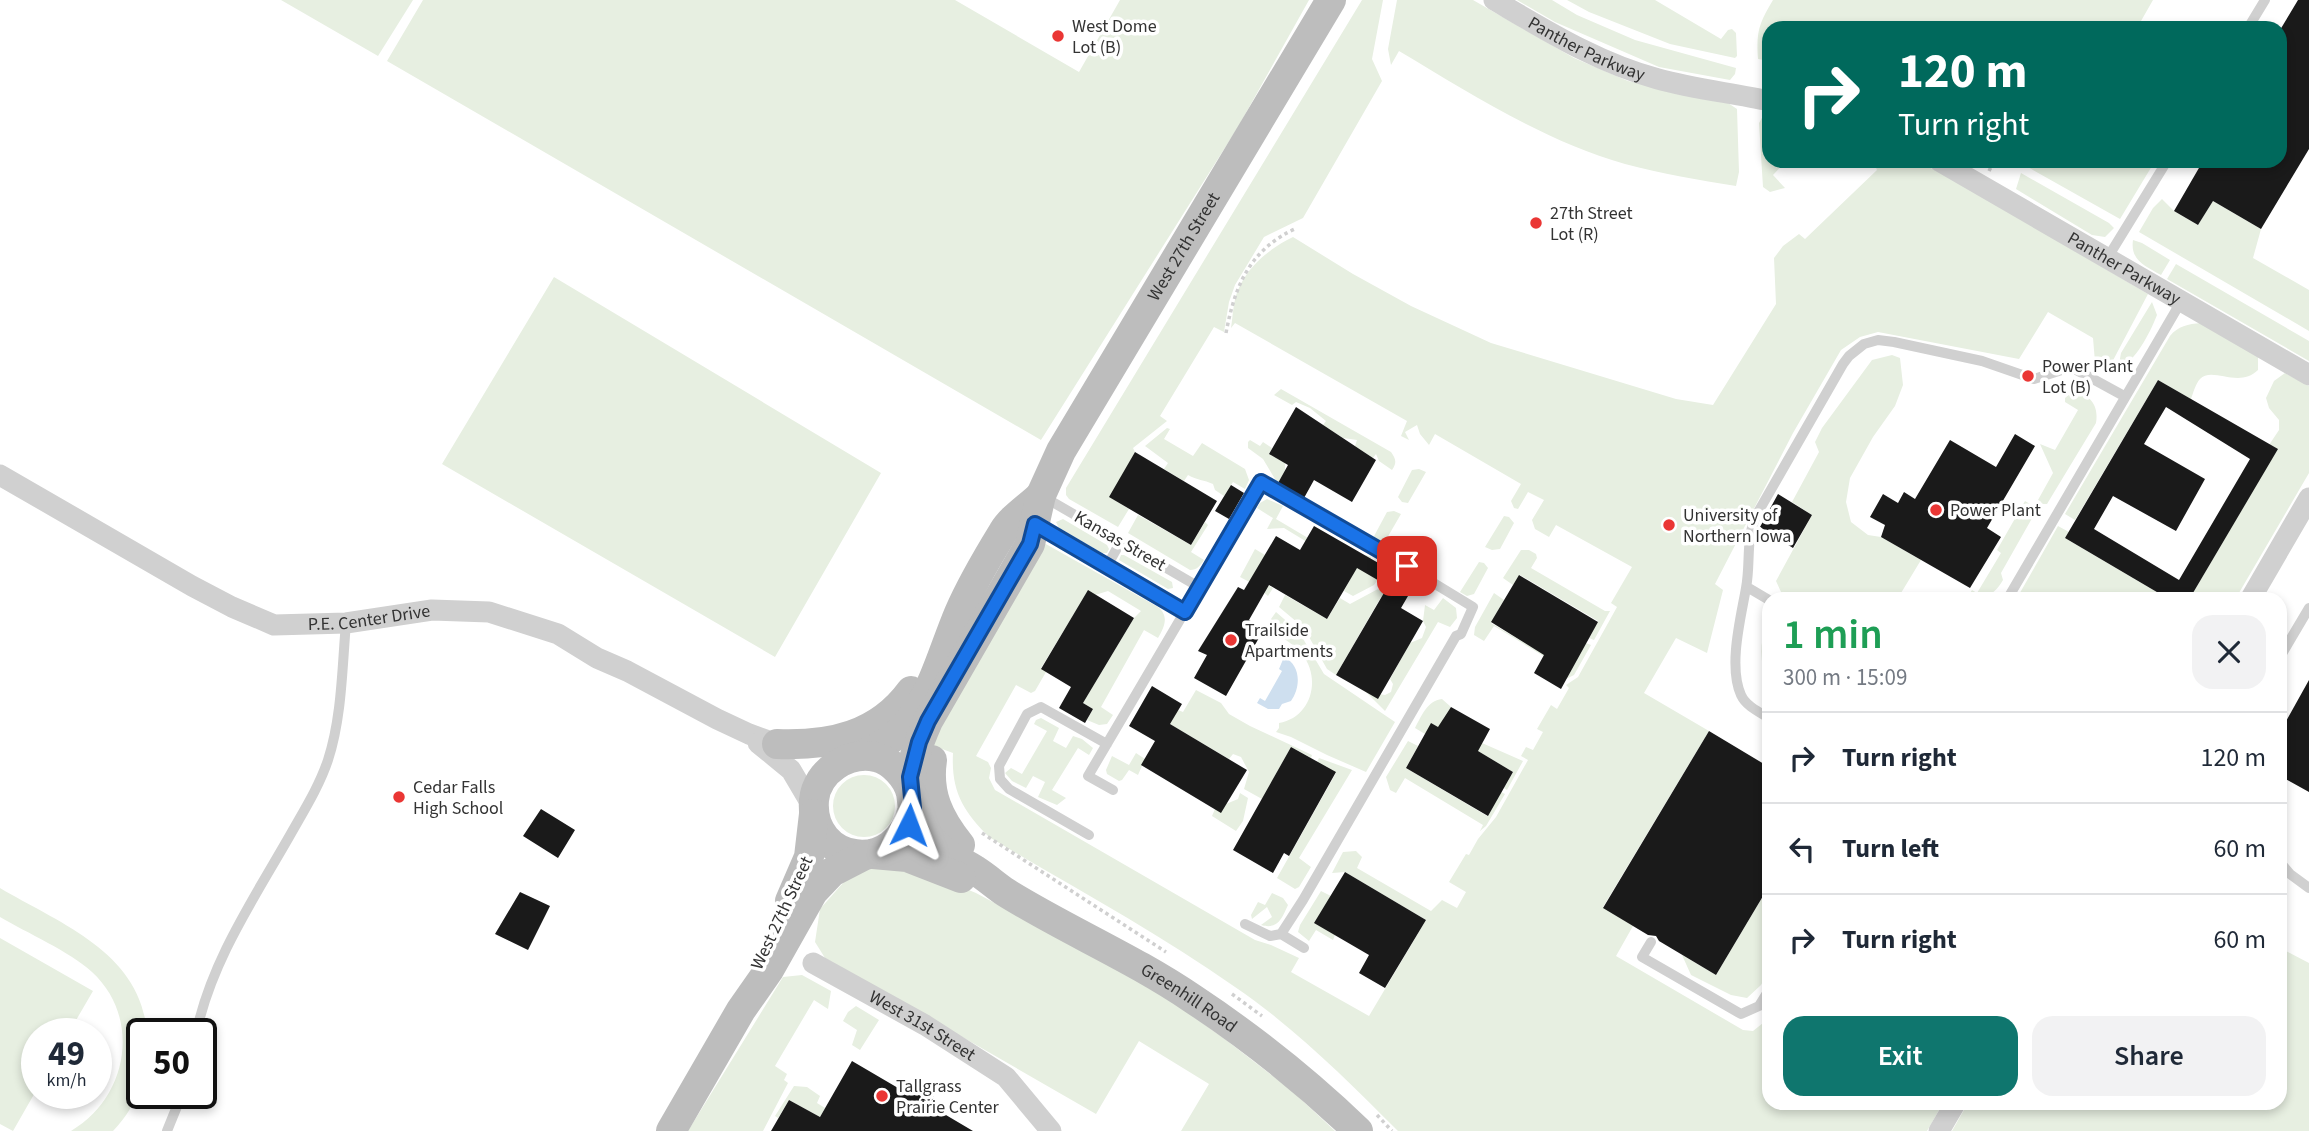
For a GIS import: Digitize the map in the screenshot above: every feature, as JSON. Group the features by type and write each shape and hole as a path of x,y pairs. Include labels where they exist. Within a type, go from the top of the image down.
{"main road":[{"name":"West 27th Street","path":"912,800 910,777 919,742 1030,544 1027,520 1061,451 1331,0"},
{"name":"West 27th Street","path":"855,757 881,747 904,729 913,718 926,696 960,610 1004,529 1027,520"},
{"path":"777,744 813,744 842,740 862,733 884,719 910,693 960,610"},
{"path":"955,677 932,763 931,792 943,823 975,870"},
{"path":"855,757 876,757 891,764 904,776 912,800 909,825 900,839 888,849 869,855 842,850 829,842 819,829 814,812 814,798 819,783 829,770 855,757"},
{"name":"Greenhill Road","path":"912,800 925,831 940,849 1004,891 1113,950 1192,998 1299,1077 1366,1122"},
{"name":"West 27th Street","path":"741,1010 757,965 805,872 813,838 814,812"},
{"name":"West 27th Street","path":"671,1131 813,892 832,872 869,855"},
{"name":"Greenhill Road","path":"869,855 907,857 971,883 1004,891"}],"street":[{"name":"Panther Parkway","path":"1494,0 1574,48 1618,66 1659,79 1762,100"},
{"name":"Panther Parkway","path":"1951,168 2309,375"},
{"name":"P.E. Center Drive","path":"0,475 192,586 274,625 346,623 432,610 489,612 558,634 597,657 749,734 802,751 855,757"},
{"path":"2254,592 2309,498"},
{"name":"P.E. Center Drive","path":"749,734 763,749 791,769 814,812"},
{"name":"West 31st Street","path":"813,963 925,1025 1006,1077 1051,1131"},
{"path":"1939,1131 1951,1110"}],"lane":[{"path":"2252,21 2264,0"},
{"path":"2108,257 2163,168"},
{"path":"2011,592 2182,300"},
{"path":"1762,714 1747,704 1737,682 1739,617 1746,587 1751,526 1849,356 1864,344 1878,341 1982,361 2034,379 2071,367 2124,396"},
{"path":"1113,790 1088,776 1261,482 1473,607 1461,634 1455,636 1303,900 1280,934"},
{"name":"Kansas Street","path":"1041,495 1199,587"},
{"path":"1027,520 1185,612"},
{"path":"1107,566 1121,541"},
{"path":"1746,587 1762,596"},
{"path":"2287,645 2309,608"},
{"path":"199,1018 217,966 307,805 328,760 335,732 346,623"},
{"path":"1089,835 1009,789 1000,779 999,766 1027,714 1041,707 1107,744"},
{"path":"2287,870 2309,888"},
{"path":"1245,925 1270,936 1280,934 1304,948"},
{"path":"1651,942 1642,957 1741,1014 1759,1006 1762,1001"},
{"path":"167,1131 176,1109"}],"path":[{"path":"1226,333 1234,294 1250,266 1270,244 1297,228"},
{"path":"978,830 1171,955"},
{"path":"1228,992 1271,1024"},
{"path":"1366,1122 1392,1131"}],"shaded area":[{"path":"281,0 413,0 378,56"},
{"path":"423,0 955,0 1079,72 1120,0 1309,0 1238,127 1041,440 387,61"},
{"path":"1362,0 1383,0 1372,59 1382,81 1303,218 1264,237 1235,285 1224,332 1214,327 1160,416 1167,421 1133,448 1135,452 1110,497 1129,509 1118,527 1069,499 1066,488"},
{"path":"1397,0 1473,0 1574,58 1628,81 1728,103 1737,109 1739,172 1736,186 1653,171 1595,154 1509,115 1399,51 1391,65 1388,49"},
{"path":"1517,0 1552,0 1577,15 1635,40 1736,68 1735,74 1730,80 1659,67 1555,22"},
{"path":"1567,0 1655,0 1721,39 1732,29 1736,33 1737,56 1735,58 1670,44 1589,12"},
{"path":"1773,0 2153,0 2141,21 1762,21"},
{"path":"1762,22 1762,60 1758,59 1758,35"},
{"path":"1762,118 1762,168 1780,168 1773,175 1785,188 1770,192 1763,187 1759,123"},
{"path":"1876,168 1931,168 2148,294 2109,368 2095,362 2093,338 2048,312 2019,359 1878,332 1860,337 1841,350 1793,433 1715,584 1723,590 1707,653 1676,638 1644,693 1709,731 1603,907 1633,926 1616,956 1743,1030 1753,1031 1762,1024 1762,1110 1939,1110 1927,1131 1398,1131 1320,1055 1257,1003 1175,947 989,837 972,818 960,800 954,778 953,753 923,742 1044,543 1158,607 1164,614 1164,625 1158,638 1144,630 1101,707 1113,715 1107,724 1099,725 1087,720 1093,709 1076,699 1087,696 1134,618 1141,611 1108,591 1095,595 1088,591 1041,668 1046,672 1035,691 1031,693 1016,685 976,756 988,762 991,768 989,778 995,790 1255,940 1299,958 1291,972 1369,1016 1426,920 1345,872 1332,873 1343,852 1356,851 1362,857 1357,868 1431,911 1442,900 1457,908 1466,892 1449,882 1466,854 1469,855 1496,817 1528,760 1521,756 1526,747 1533,750 1543,732 1537,729 1551,705 1557,709 1569,688 1566,685 1578,677 1617,607 1611,603 1632,567 1556,525 1549,537 1535,529 1532,520 1544,500 1528,492 1518,509 1514,508 1511,501 1521,484 1435,434 1429,445 1417,425 1405,432 1409,440 1401,436 1407,421 1235,323 1231,328 1235,299 1242,281 1261,259 1293,237 1411,306 1491,343 1676,399 1713,405 1776,304 1774,258 1783,246 1799,234 1805,239"},
{"path":"2029,168 2151,168 2120,219"},
{"path":"2021,173 2114,228 2105,237 2092,235 2016,189"},
{"path":"2162,199 2174,211 2198,225 2213,201 2261,229 2253,258 2309,290 2309,331 2139,232 2153,208"},
{"path":"2133,240 2170,260 2161,275 2136,257"},
{"path":"2176,264 2309,341 2309,361 2167,279"},
{"path":"554,277 881,473 775,657 442,464"},
{"path":"2152,302 2157,315 2150,331 2136,353 2118,370 2121,353"},
{"path":"2201,323 2258,357 2258,370 2243,378 2205,376 2197,383 2191,399 2158,380 2075,520 2065,514 2170,336 2184,326"},
{"path":"1892,355 1900,358 1903,385 1895,406 1873,437 1850,478 1846,502 1851,522 1868,535 1881,537 1921,560 1902,592 1781,592 1776,581 1812,515 1792,502 1819,452 1815,442 1822,428 1872,360"},
{"path":"2285,373 2309,386 2309,473 2240,592 2194,592 2277,450 2269,445 2279,430 2279,420 2269,408 2266,398 2274,381"},
{"path":"1281,389 1391,452 1395,461 1392,470 1379,461 1376,454 1373,458 1355,446 1357,440 1343,438 1323,425 1326,421 1310,408 1296,402 1292,405 1274,395"},
{"path":"2071,393 2083,395 2092,401 2096,411 2096,423 2047,504 2043,504 2038,500 2053,473 2040,444 2055,450 2078,410 2065,402 2065,398"},
{"path":"1167,428 1170,429 1164,439 1193,456 1202,443 1245,469 1249,480 1245,489 1233,482 1224,496 1215,490 1213,484 1188,475 1184,481 1164,469 1168,463 1145,446"},
{"path":"1250,440 1260,446 1263,442 1272,448 1269,454 1285,463 1285,470 1278,484 1263,459 1248,448"},
{"path":"1412,470 1426,472 1408,503 1402,502 1398,497"},
{"path":"1267,499 1283,506 1276,519 1308,538 1307,542 1284,528 1267,529 1273,518 1257,508"},
{"path":"2025,501 2043,512 2035,513 2001,573 2003,580 1996,590 1978,592 2001,553 1997,550"},
{"path":"1387,512 1401,514 1383,545 1377,544 1373,538"},
{"path":"1138,515 1191,545 1205,522 1208,525 1191,552 1204,560 1190,570 1128,533"},
{"path":"1504,516 1514,523 1500,549 1485,547"},
{"path":"1063,519 1107,545 1107,553 1102,553 1059,528 1056,522"},
{"path":"2058,526 2069,532 2065,538 2157,592 2020,592"},
{"path":"1255,549 1265,555 1253,576 1273,588 1268,596 1240,577"},
{"path":"1521,550 1536,554 1537,558 1531,568 1605,611 1610,611 1594,640 1589,638 1598,621 1520,575 1513,585 1503,578"},
{"path":"1121,555 1172,582 1173,588 1168,589 1119,560"},
{"path":"1366,555 1371,557 1371,564 1379,578 1374,585 1353,596 1344,591 1350,580 1351,564 1359,568"},
{"path":"1479,562 1488,568 1474,594 1467,596 1460,592"},
{"path":"1378,589 1400,602 1381,597 1336,675 1327,669 1304,628 1279,607 1285,595 1327,619 1340,598 1350,604"},
{"path":"1494,593 1504,600 1491,623 1569,669 1586,643 1591,645 1574,675 1566,679 1570,672 1494,626 1484,641 1474,635 1475,627"},
{"path":"1443,598 1456,608 1457,618 1450,627 1438,622 1385,711 1366,692 1385,695 1391,692 1393,684 1390,679 1410,643 1422,638 1426,627 1423,621 1425,605 1434,610"},
{"path":"1276,612 1299,632 1324,674 1395,722 1366,772 1276,732 1279,723 1290,720 1306,706 1312,686 1308,664 1302,654 1271,630 1271,619"},
{"path":"1196,690 1221,703 1229,714 1312,755 1311,758 1291,747 1262,799 1244,789 1249,772 1241,757 1233,754 1229,759 1158,717 1178,710 1183,712"},
{"path":"1442,699 1451,707 1443,719 1482,743 1523,761 1507,790 1504,788 1513,772 1432,724 1425,734 1415,728 1429,706"},
{"path":"1041,718 1059,728 1053,741 1066,748 1073,736 1093,748 1089,755 1078,748 1052,790 1066,798 1057,805 1038,797 1045,782 1033,776 1026,788 1012,781 1005,773 1011,768 1022,774 1047,731 1034,724"},
{"path":"1408,741 1418,746 1406,768 1487,816 1501,792 1505,794 1486,826 1480,831 1483,825 1405,778 1396,793 1390,790 1386,777"},
{"path":"1136,753 1145,759 1138,775 1129,770 1119,781 1107,774 1112,756 1129,765"},
{"path":"1319,758 1352,770 1299,858 1311,867 1295,889 1277,878 1336,773 1317,762"},
{"path":"864,775 886,784 895,806 886,828 864,837 842,828 833,806 842,784"},
{"path":"1240,793 1248,798 1243,821 1236,831 1212,816 1215,809 1221,812 1226,804 1238,799"},
{"path":"898,861 976,893 1152,987 1291,1090 1335,1131 1181,1131 1209,1084 1139,1041 1096,1114 825,958 815,942 820,909 850,875"},
{"path":"0,888 94,944 114,962 130,982 142,1006 144,1018 126,1018 126,1109 130,1109 113,1131 71,1131 97,1109 112,1109 112,1086 122,1056 122,1034 118,1012 108,991 83,964 0,917"},
{"path":"1321,891 1331,896 1315,922 1335,935 1333,940 1316,930 1309,941 1298,932"},
{"path":"1272,893 1283,898 1288,905 1275,924 1261,925 1272,917 1267,907 1252,919 1251,915 1258,902 1265,905"},
{"path":"1762,898 1761,985 1747,998 1731,995 1691,975 1682,955 1716,975"},
{"path":"0,938 93,991 77,1018 21,1018 21,1109 26,1109 13,1131 0,1124"},
{"path":"2287,952 2309,963 2309,1131 1952,1131 1964,1110 2287,1110"},
{"path":"802,975 831,991 828,1009 814,1000 775,1066 787,1074 784,1080 788,1083 763,1131 688,1131 783,977"},
{"path":"856,1006 879,1020 860,1050 852,1045 857,1030 843,1021 848,1012"},
{"path":"794,1086 807,1087 820,1096 817,1103 825,1108 820,1117 789,1100 778,1118 775,1116"}],"water":[{"path":"1284,657 1294,665 1298,677 1297,689 1291,701 1282,704 1279,709 1268,709 1257,703 1260,698 1265,701 1282,671 1279,669"}],"building":[{"path":"2298,0 2309,0 2309,149 2261,229 2213,201 2198,225 2174,211 2199,168 2287,168 2285,21"},
{"path":"2158,380 2278,449 2194,592 2157,592 2065,538","holes":["2166,407 2250,459 2179,580 2094,529 2113,496 2176,531 2205,479 2144,444"]},
{"path":"1296,407 1376,460 1352,502 1314,480 1304,498 1278,483 1288,465 1269,454"},
{"name":"Power Plant","path":"2015,434 2035,446 1987,528 2001,537 1970,588 1881,537 1885,525 1870,517 1883,494 1898,503 1904,492 1915,499 1950,440 1996,467"},
{"path":"1135,452 1217,501 1191,545 1109,497"},
{"path":"1231,485 1244,493 1229,519 1215,511"},
{"path":"1778,494 1812,515 1793,548 1760,527"},
{"path":"1314,526 1415,584 1401,608 1423,621 1378,699 1336,675 1388,586 1357,568 1327,619 1269,585 1249,620 1264,629 1226,696 1194,678 1207,655 1198,651 1238,587 1244,590 1276,536 1300,550"},
{"path":"1519,575 1598,622 1561,689 1534,673 1544,655 1491,622"},
{"path":"1088,590 1134,618 1083,703 1093,709 1085,723 1059,708 1071,687 1041,669"},
{"path":"2309,680 2309,792 2287,780 2287,719"},
{"path":"1152,686 1182,704 1170,724 1247,770 1221,813 1141,765 1155,741 1129,726"},
{"path":"1451,707 1490,729 1478,751 1513,772 1488,816 1406,768 1431,723 1438,727"},
{"path":"1709,731 1762,763 1762,898 1716,975 1659,941 1656,936 1648,935 1603,908"},
{"path":"1291,747 1336,772 1289,856 1284,853 1273,873 1233,850"},
{"path":"541,809 575,830 558,858 523,836"},
{"path":"1345,872 1426,920 1385,988 1359,973 1369,955 1314,923"},
{"path":"520,892 550,906 528,950 495,934"},
{"name":"Tallgrass Prairie Center","path":"852,1061 910,1095 916,1086 934,1097 929,1105 973,1131 771,1131 789,1100 820,1117"}],"place":[{"name":"West Dome Lot (B)","path":"1058,36"},
{"name":"27th Street Lot (R)","path":"1536,223"},
{"name":"Power Plant Lot (B)","path":"2028,376"},
{"name":"Power Plant","path":"1936,510"},
{"name":"University of Northern Iowa","path":"1669,525"},
{"name":"Trailside Apartments","path":"1231,640"},
{"name":"Cedar Falls High School","path":"399,797"},
{"name":"Tallgrass Prairie Center","path":"882,1096"}],"route":[{"path":"909,825 913,808 910,777 919,742 928,721 1030,544 1035,524 1185,612 1261,482 1407,566"}]}
